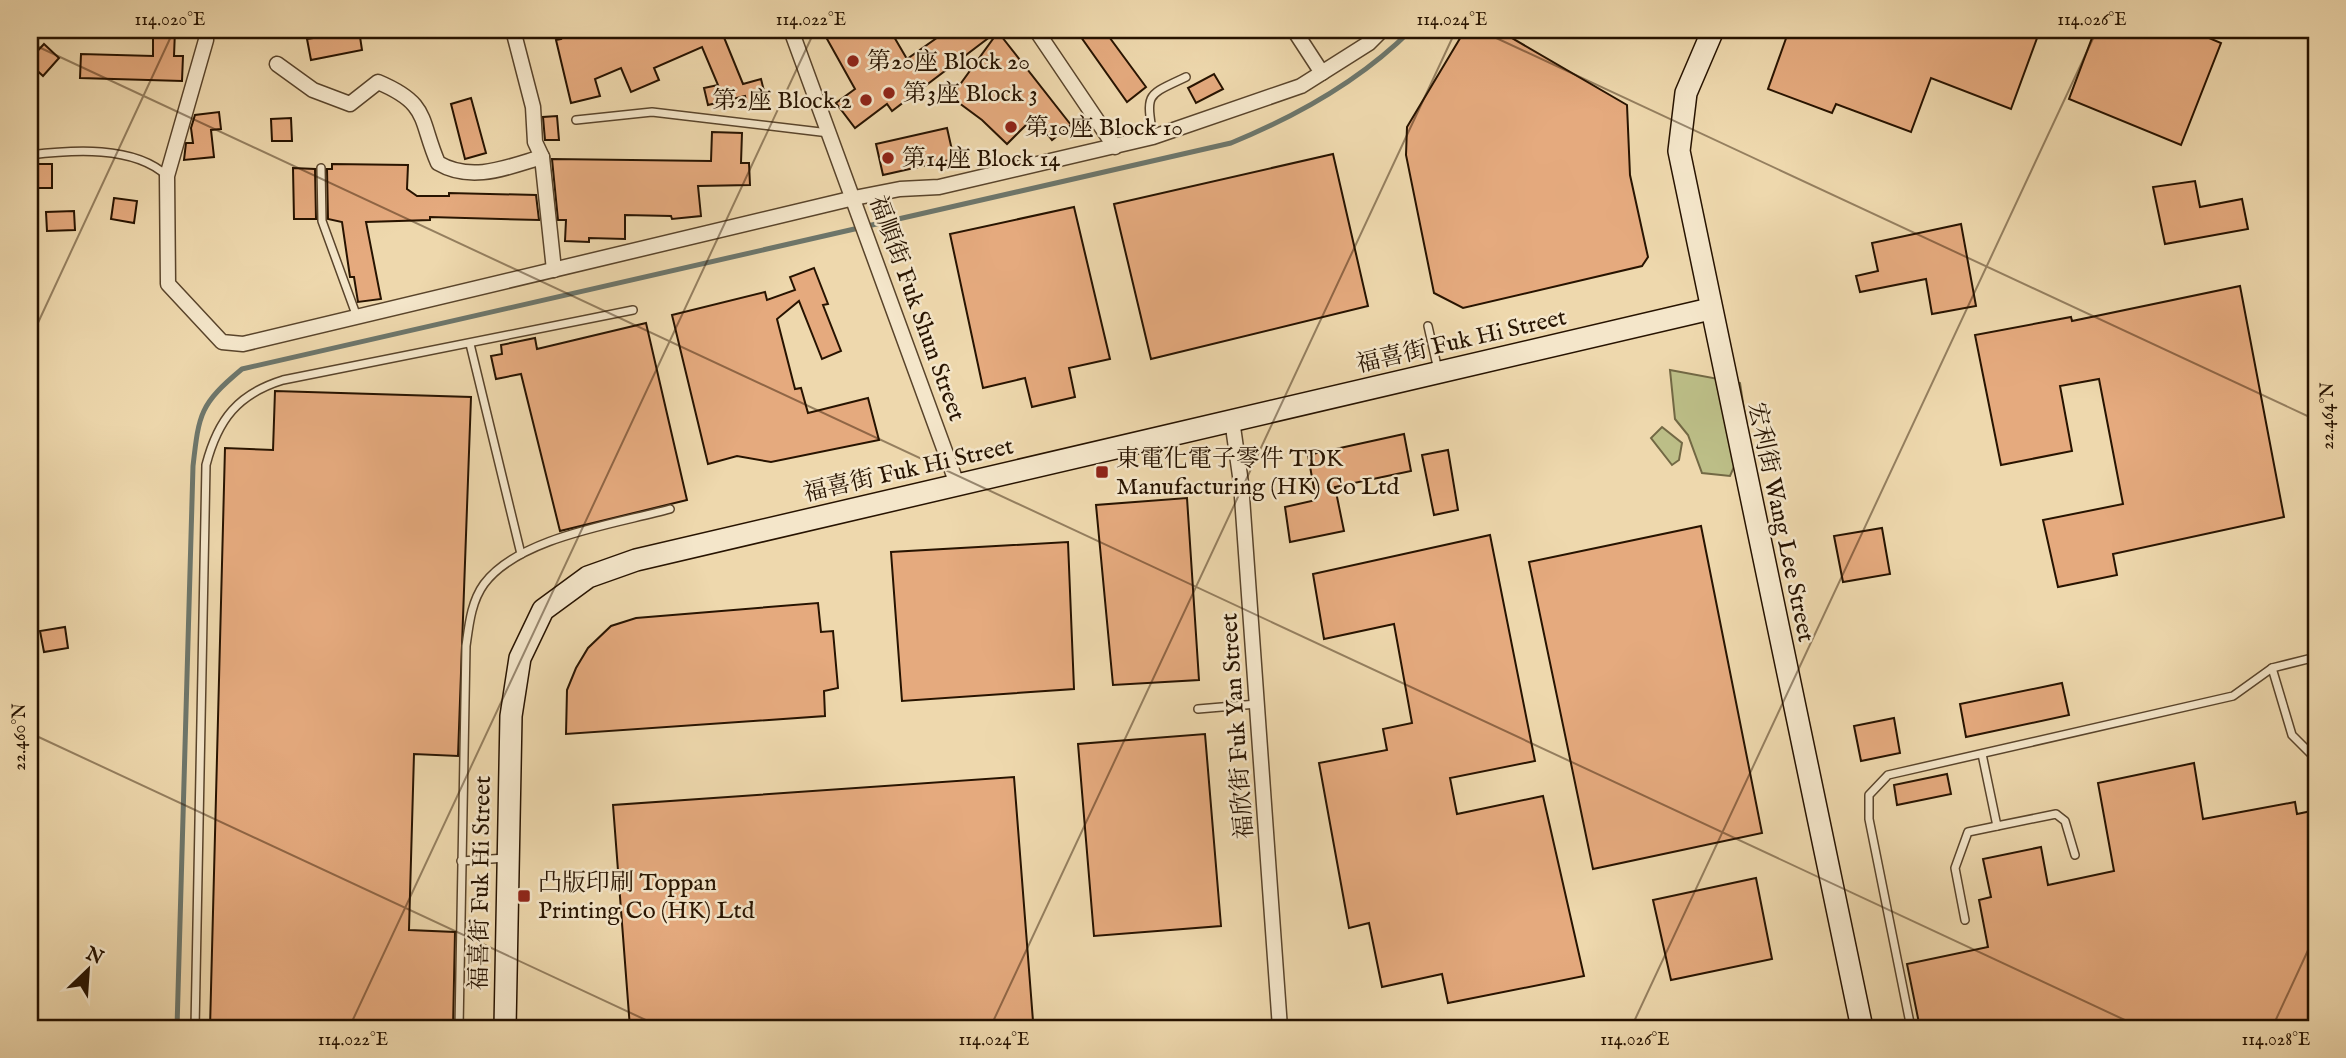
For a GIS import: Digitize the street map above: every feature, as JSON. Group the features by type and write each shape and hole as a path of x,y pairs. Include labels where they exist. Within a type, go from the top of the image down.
{"street":[{"path":"206,30 206,40 167,176 169,284 222,342 243,344 554,270 856,204 900,189 939,187 1115,147 1301,86 1369,43 1382,30"},
{"path":"513,30 533,107 535,142 542,158 554,270"},
{"name":"福順街 Fuk Shun Street","path":"791,30 832,134 957,484"},
{"path":"1036,30 1115,147"},
{"path":"1294,30 1322,73"},
{"name":"宏利街 Wang Lee Street","path":"1713,30 1686,93 1679,151 1862,1028"},
{"path":"277,64 313,90 350,104 378,82 396,90 415,103 432,137 438,163 447,169 483,174 542,158"},
{"name":"福喜街 Fuk Hi Street","path":"505,1028 510,716 520,658 543,610 588,577 636,560 1710,309"},
{"name":"福欣街 Fuk Yan Street","path":"1232,421 1241,483 1280,1028"}],"lane":[{"path":"1153,136 1147,103 1154,92 1186,77"},
{"path":"576,120 652,112 832,134"},
{"path":"30,155 63,151 132,157 155,165 167,176"},
{"path":"321,168 322,221 357,317"},
{"path":"195,1028 206,465 220,426 239,401 259,387 633,310"},
{"path":"1428,326 1439,373"},
{"path":"470,344 521,554"},
{"path":"459,1028 461,861 469,625 476,600 484,585 498,569 521,554 558,540 670,509"},
{"path":"1911,1028 1869,819 1869,795 1888,775 2234,696 2272,668 2316,657"},
{"path":"2272,668 2292,735 2316,759"},
{"path":"1198,709 1257,704"},
{"path":"1982,754 1997,826"},
{"path":"1965,920 1955,867 1968,832 2056,814 2065,821 2075,855"},
{"path":"461,861 507,858"}],"green space":[{"path":"1670,370 1740,383 1748,435 1730,476 1702,473 1688,435 1675,419"},
{"path":"1662,427 1682,443 1679,460 1672,465 1651,438"}],"building":[{"path":"153,30 175,30 174,56 183,56 182,81 80,78 81,54 153,56"},
{"path":"339,30 359,30 362,50 311,60 307,39 339,34"},
{"path":"558,30 721,30 743,84 761,79 767,103 748,109 745,96 708,105 704,88 718,85 702,47 654,68 659,80 631,92 621,68 595,79 600,96 571,103 556,40 561,39"},
{"path":"822,30 890,30 907,59 948,30 999,30 892,111 887,104 855,128 836,103 855,89"},
{"path":"1076,30 1104,30 1146,87 1127,102"},
{"path":"1465,30 1498,30 1627,105 1630,175 1648,257 1642,266 1463,308 1434,293 1406,155 1407,127"},
{"path":"1789,30 2040,30 2011,109 1931,78 1911,132 1836,104 1832,113 1768,89"},
{"path":"2095,30 2190,30 2221,43 2181,145 2069,99"},
{"path":"998,32 1071,125 1052,140 1034,117 1007,144 982,120 951,97"},
{"path":"44,44 59,58 43,76 30,64 30,59"},
{"path":"1214,74 1223,89 1196,103 1188,88"},
{"path":"471,98 486,153 465,159 451,104"},
{"path":"219,112 221,129 211,130 214,157 184,160 186,143 193,143 191,128 195,115"},
{"path":"557,116 559,140 545,140 543,117"},
{"path":"291,118 292,141 272,141 271,119"},
{"path":"947,128 954,159 883,175 876,144"},
{"path":"712,132 742,133 741,163 749,163 750,185 698,186 701,216 672,219 671,216 625,215 625,239 589,238 589,242 565,241 566,220 558,220 552,159 711,161"},
{"path":"1333,154 1368,306 1151,359 1114,204"},
{"path":"30,164 52,164 52,188 30,188"},
{"path":"332,164 408,165 407,189 417,196 449,196 449,193 536,195 539,220 430,217 430,220 366,222 381,299 358,302 354,277 350,277 342,222 328,219 327,169 332,169"},
{"path":"293,168 315,169 316,219 294,219"},
{"path":"2195,181 2200,207 2242,199 2248,229 2165,244 2153,187"},
{"path":"114,198 137,201 134,223 111,219"},
{"path":"1074,207 1110,359 1069,368 1075,397 1032,407 1025,378 983,388 950,234"},
{"path":"74,211 75,230 47,231 46,212"},
{"path":"1961,224 1976,306 1932,314 1926,279 1860,292 1856,276 1878,271 1872,243"},
{"path":"814,268 828,304 823,305 841,351 822,359 799,301 777,319 795,389 801,388 808,413 868,398 879,440 771,462 737,456 708,464 672,315 765,292 767,300 795,290 790,277"},
{"path":"2240,286 2284,517 2113,554 2117,575 2058,587 2043,520 2123,504 2099,379 2060,386 2072,451 2001,465 1975,335 2071,317 2072,321"},
{"path":"646,323 687,500 560,531 521,374 496,379 491,356 502,354 501,345 535,338 537,349"},
{"path":"275,391 471,397 458,756 414,754 409,930 455,932 453,1028 210,1028 225,448 273,450"},
{"path":"1404,434 1411,471 1335,487 1344,531 1290,542 1285,507 1316,500 1308,455"},
{"path":"1448,450 1458,510 1434,515 1422,455"},
{"path":"1187,498 1199,680 1113,685 1096,505"},
{"path":"1701,526 1762,833 1593,869 1529,562"},
{"path":"1882,528 1890,574 1843,582 1834,536"},
{"path":"1490,535 1535,761 1450,778 1457,814 1543,796 1584,976 1448,1003 1442,974 1382,987 1369,923 1349,928 1319,763 1387,750 1383,729 1412,723 1394,624 1324,639 1313,574"},
{"path":"1068,542 1074,689 902,701 891,552"},
{"path":"818,603 821,632 833,631 838,688 824,691 825,716 566,734 567,690 576,668 588,648 611,626 636,618"},
{"path":"65,627 68,648 44,652 40,631"},
{"path":"2062,683 2069,715 1966,737 1960,704"},
{"path":"1894,718 1900,753 1861,761 1854,726"},
{"path":"1205,734 1221,926 1094,936 1078,744"},
{"path":"2194,763 2203,819 2295,802 2297,814 2316,810 2316,1028 1920,1028 1907,964 1988,947 1979,900 1991,897 1983,859 2041,847 2048,885 2114,871 2098,783"},
{"path":"1947,774 1951,794 1897,805 1894,785"},
{"path":"1014,777 1033,1021 933,1028 630,1028 613,805"},
{"path":"1756,878 1772,959 1671,980 1653,900"}],"waterway":[{"path":"177,1028 193,466 197,433 204,411 217,391 242,369 1231,143 1327,96 1371,65 1411,30"}],"place":[{"name":"第20座 Block 20","path":"853,61"},
{"name":"第3座 Block 3","path":"889,93"},
{"name":"第2座 Block 2","path":"866,100"},
{"name":"第10座 Block 10","path":"1011,127"},
{"name":"第14座 Block 14","path":"888,158"},
{"name":"東電化電子零件 TDK Manufacturing (HK) Co Ltd","path":"1102,472"},
{"name":"凸版印刷 Toppan Printing Co (HK) Ltd","path":"524,896"}]}
